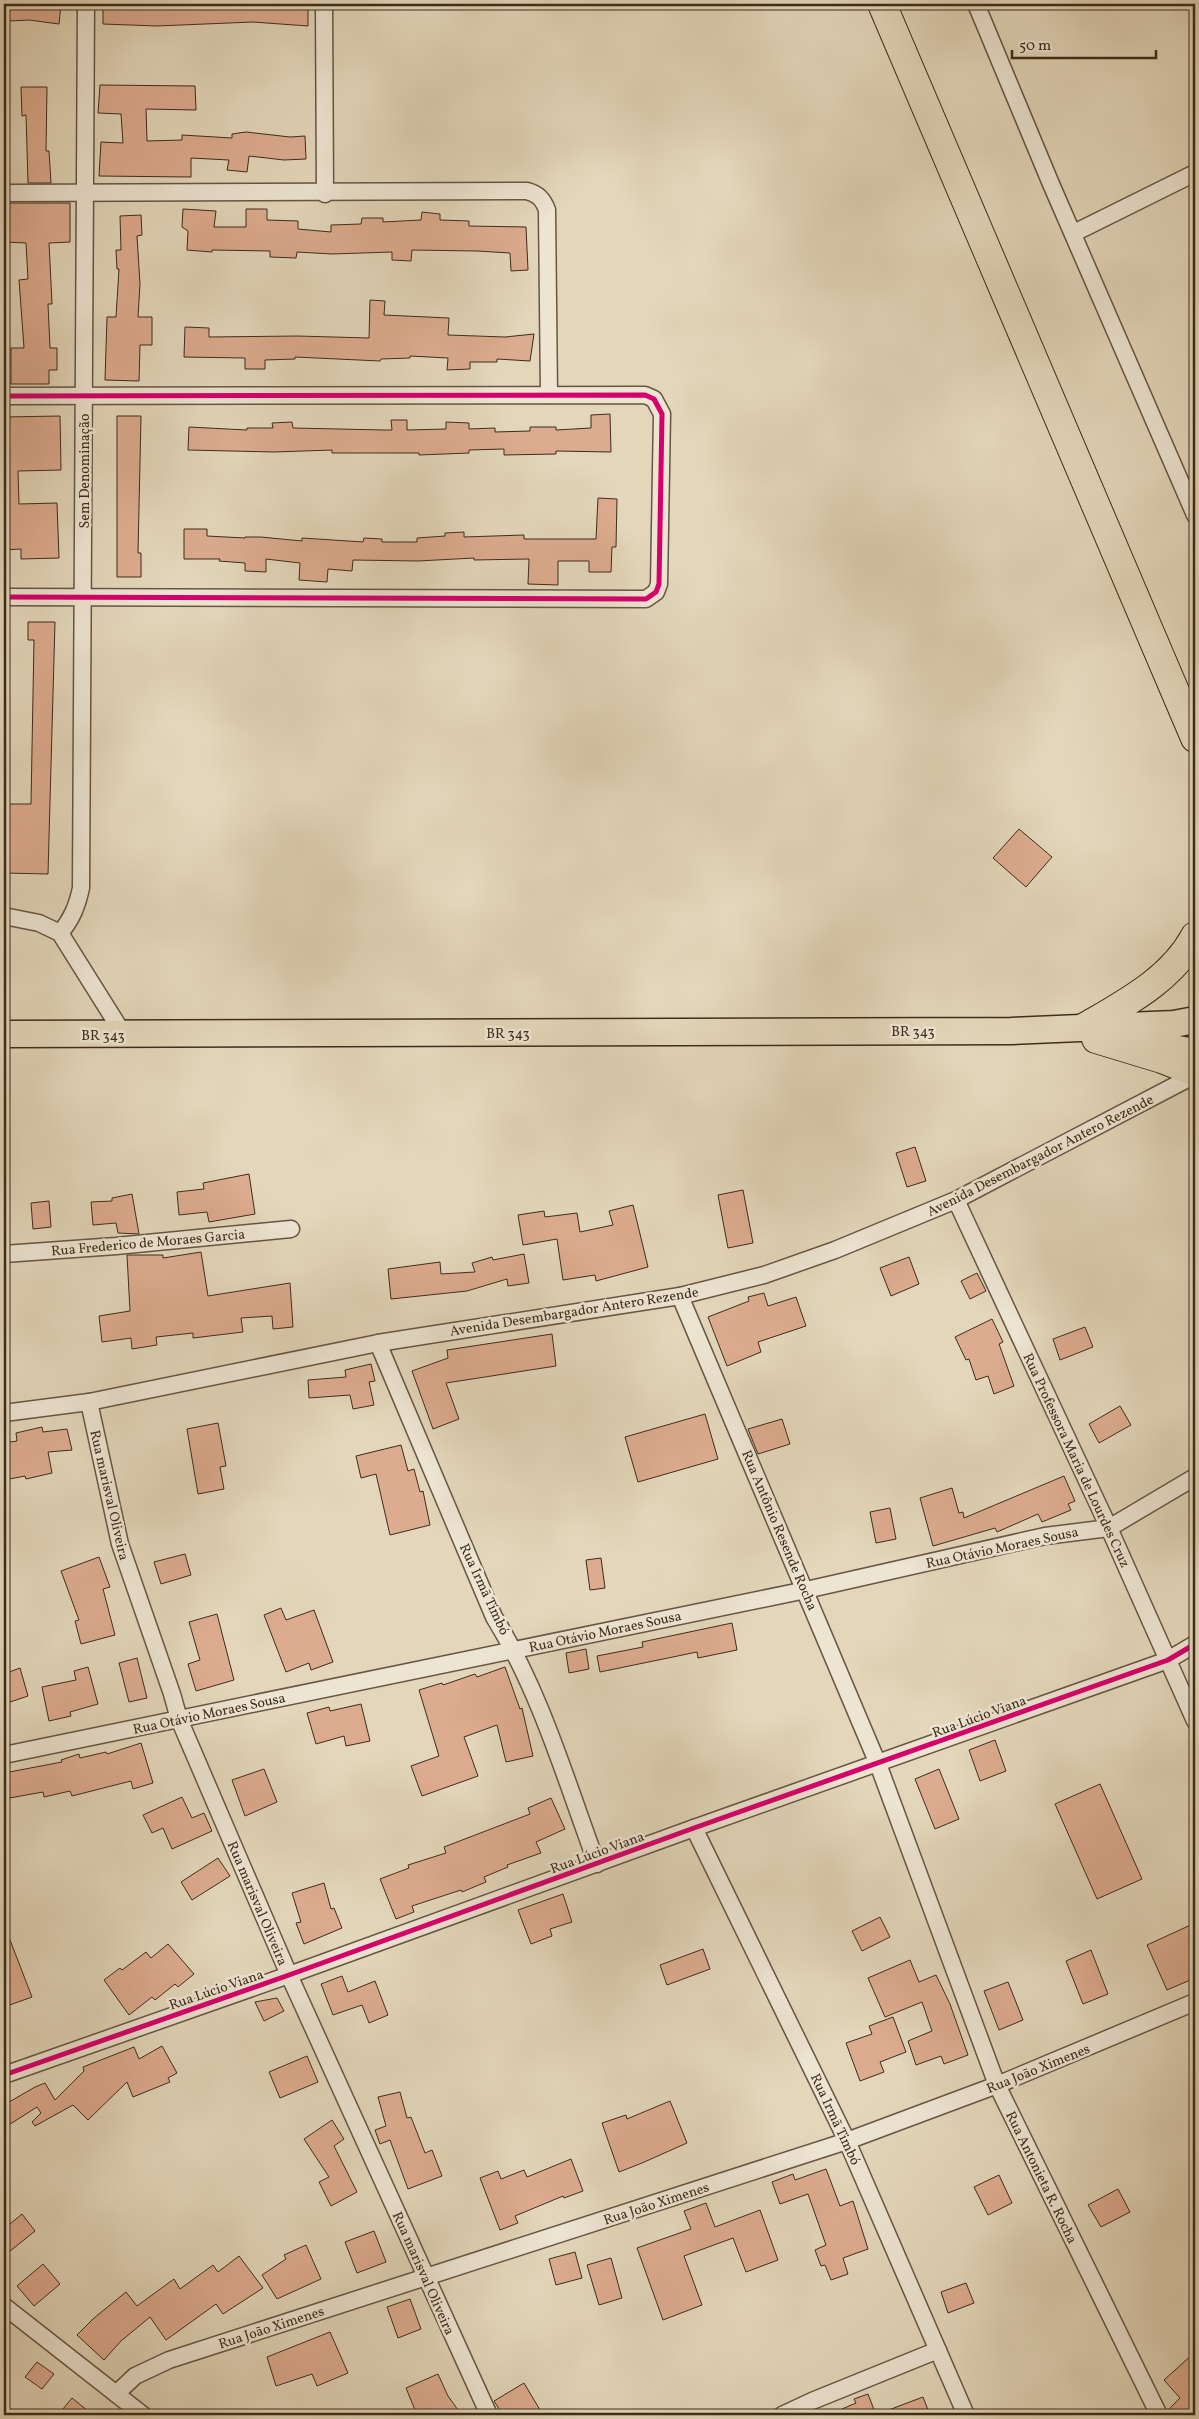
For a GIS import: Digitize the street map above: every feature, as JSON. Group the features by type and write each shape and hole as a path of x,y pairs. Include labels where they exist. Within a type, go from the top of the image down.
{"highway":[{"path":"882,4 1195,738"},
{"path":"1090,1033 1157,982 1188,950 1195,936"},
{"path":"1090,1033 1162,1059 1195,1074"}],"main road":[{"path":"1090,1033 1195,1020"},
{"name":"BR 343","path":"4,1034 1011,1031 1090,1033"},
{"path":"1090,1033 1195,1052"}],"street":[{"name":"Sem Denominação","path":"60,933 70,921 77,906 81,888 86,4"},
{"path":"324,4 325,194"},
{"path":"976,4 1051,184 1195,515"},
{"path":"1078,231 1195,173"},
{"path":"4,193 325,194 528,192 540,197 547,210 549,395"},
{"path":"4,396 645,395 654,400 662,414 659,584 656,592 646,600 4,597"},
{"path":"4,916 39,923 60,933 124,1035"},
{"name":"Avenida Desembargador Antero Rezende","path":"4,1413 89,1402 378,1343 680,1296 764,1274 826,1253 956,1200 1195,1074"},
{"name":"Rua Professora Maria de Lourdes Cruz","path":"956,1200 1110,1528 1195,1721"},
{"name":"Rua Frederico de Moraes Garcia","path":"4,1254 116,1246 291,1229"},
{"name":"Rua Antônio Resende Rocha","path":"680,1296 878,1764"},
{"name":"Rua Irmã Timbó","path":"378,1343 494,1617 515,1650 532,1689 597,1864"},
{"name":"Rua marisval Oliveira","path":"89,1402 120,1544 179,1719 289,1975 489,2415"},
{"name":"Rua Otávio Moraes Sousa","path":"4,1755 806,1590 1045,1536 1110,1528 1195,1478"},
{"name":"Rua Lúcio Viana","path":"4,2075 289,1975 694,1828 1168,1660 1195,1644"},
{"name":"Rua Antonieta R. Rocha","path":"878,1764 997,2085 1159,2415"},
{"name":"Rua Irmã Timbó","path":"694,1828 847,2141 966,2415"},
{"name":"Rua João Ximenes","path":"116,2394 135,2376 169,2360 847,2141 997,2085 1195,2002"},
{"path":"4,2306 143,2415"},
{"path":"782,2415 938,2350"}],"building":[{"path":"9,4 61,4 59,24 29,20 9,21"},
{"path":"103,4 308,4 308,26 253,22 157,26 103,24"},
{"path":"100,85 195,86 196,110 146,109 147,141 182,140 182,135 232,138 232,134 246,132 290,137 305,136 306,159 284,160 249,156 247,172 227,170 229,160 191,158 191,177 99,176 101,142 123,143 121,114 98,113"},
{"path":"21,87 47,87 46,151 49,151 51,183 28,183 26,115 22,116"},
{"path":"4,203 70,203 70,242 49,243 52,304 48,304 50,348 57,348 57,370 49,370 49,384 11,384 11,348 24,348 19,280 28,279 26,243 4,242"},
{"path":"183,209 216,211 214,227 246,227 246,209 267,209 267,220 298,221 298,229 331,232 331,225 361,224 362,218 383,218 383,222 421,220 422,212 440,214 440,220 469,221 469,226 526,227 528,270 511,271 510,253 477,251 412,250 411,261 392,260 392,252 332,254 297,252 296,258 270,257 270,251 212,250 212,252 187,250 188,231 182,227"},
{"path":"141,215 142,235 137,236 140,284 138,317 152,317 152,345 140,345 139,381 105,380 107,317 116,317 119,269 117,269 116,250 121,250 120,216"},
{"path":"370,300 385,301 384,315 449,318 448,335 505,337 534,334 530,361 497,359 497,362 470,362 470,369 447,370 448,358 410,356 410,358 381,359 380,361 295,357 295,359 265,360 265,369 245,369 245,358 184,357 185,327 209,328 209,337 298,336 369,338"},
{"path":"610,414 611,452 556,451 556,454 504,455 504,449 469,450 469,453 419,455 419,453 332,453 332,450 274,452 188,450 189,427 247,430 247,428 273,428 272,423 292,422 293,428 392,430 391,420 407,420 407,430 446,429 446,422 469,423 469,429 495,428 495,432 530,431 530,427 556,427 556,430 591,428 591,415"},
{"path":"60,416 61,470 18,471 19,504 57,503 59,558 21,559 21,549 4,550 4,417"},
{"path":"117,416 141,416 138,553 141,553 141,577 117,577"},
{"path":"598,498 617,499 616,547 612,547 611,572 589,572 589,561 558,561 558,585 528,584 529,559 353,560 352,571 328,569 327,582 299,580 300,563 266,559 266,572 245,571 245,563 219,561 220,559 184,559 184,529 207,529 207,536 261,537 302,541 302,538 363,542 364,538 382,539 382,542 417,542 417,538 445,536 445,533 464,532 464,537 524,535 524,539 596,539"},
{"path":"28,622 55,622 48,874 4,873 4,804 31,804 34,640 28,640"},
{"path":"1019,829 1052,857 1026,887 993,858"},
{"path":"915,1147 926,1181 907,1187 896,1153"},
{"path":"249,1174 255,1214 209,1222 207,1212 179,1215 177,1192 204,1189 203,1183"},
{"path":"743,1190 753,1243 728,1248 718,1195"},
{"path":"132,1194 139,1234 118,1233 116,1223 93,1225 91,1202 112,1201 112,1198"},
{"path":"49,1201 51,1227 33,1229 31,1203"},
{"path":"633,1205 648,1267 596,1281 595,1275 563,1280 557,1239 523,1245 518,1215 544,1211 545,1217 577,1213 580,1232 613,1225 609,1211"},
{"path":"201,1252 208,1296 290,1283 293,1327 273,1329 272,1316 241,1318 243,1332 193,1338 193,1333 156,1337 157,1345 132,1349 131,1338 102,1342 99,1316 130,1311 127,1255 163,1255 163,1258"},
{"path":"524,1254 529,1283 508,1286 507,1279 467,1291 391,1299 388,1269 440,1262 441,1274 475,1272 472,1263 492,1257 493,1260"},
{"path":"909,1257 919,1284 891,1296 880,1268"},
{"path":"977,1273 986,1291 970,1299 961,1281"},
{"path":"764,1293 768,1306 796,1297 806,1326 758,1342 761,1352 727,1366 708,1317 749,1301 748,1297"},
{"path":"992,1319 1003,1342 999,1344 1014,1386 994,1394 988,1376 976,1380 969,1359 966,1360 955,1337"},
{"path":"1085,1327 1093,1347 1060,1360 1053,1339"},
{"path":"552,1334 556,1366 446,1383 459,1419 433,1429 412,1371 448,1358 447,1350"},
{"path":"371,1364 375,1381 369,1382 374,1405 353,1409 350,1395 309,1398 308,1380 346,1377 345,1370"},
{"path":"1120,1406 1131,1425 1099,1443 1089,1424"},
{"path":"705,1414 718,1459 638,1482 625,1437"},
{"path":"782,1419 790,1444 758,1454 748,1429"},
{"path":"218,1423 226,1466 220,1467 224,1489 198,1494 187,1429"},
{"path":"42,1427 43,1432 67,1429 72,1450 48,1452 52,1473 26,1479 25,1476 4,1480 4,1443 17,1441 16,1433"},
{"path":"401,1445 408,1471 414,1469 420,1492 423,1491 430,1525 390,1535 376,1474 361,1478 356,1456"},
{"path":"1064,1476 1075,1501 1068,1504 1071,1510 1042,1522 1038,1514 997,1532 995,1528 933,1546 920,1498 952,1488 959,1513 963,1512 964,1518"},
{"path":"890,1508 896,1539 876,1543 870,1512"},
{"path":"185,1554 191,1575 161,1584 154,1562"},
{"path":"99,1557 110,1587 103,1589 115,1635 81,1644 75,1621 79,1620 61,1571"},
{"path":"601,1558 605,1588 590,1590 586,1560"},
{"path":"281,1608 286,1620 314,1610 333,1662 311,1670 309,1663 286,1672 264,1615"},
{"path":"217,1614 234,1680 196,1691 188,1664 200,1660 189,1622"},
{"path":"732,1623 737,1650 698,1658 697,1652 600,1672 597,1656 643,1647 642,1642"},
{"path":"586,1649 589,1669 569,1673 566,1653"},
{"path":"137,1658 147,1698 129,1702 119,1663"},
{"path":"88,1667 98,1704 70,1712 71,1716 49,1721 42,1687 76,1680 74,1671"},
{"path":"505,1667 520,1709 522,1708 533,1756 506,1762 497,1725 464,1737 478,1776 422,1796 411,1766 439,1756 419,1690 442,1683 443,1685 475,1674 477,1677"},
{"path":"20,1668 28,1696 4,1704 4,1674"},
{"path":"361,1704 370,1741 346,1746 344,1736 316,1744 307,1713 329,1707 330,1711"},
{"path":"995,1740 1006,1771 980,1781 969,1750"},
{"path":"141,1743 153,1783 133,1789 131,1781 72,1796 70,1791 44,1797 43,1792 4,1799 4,1773 62,1762 61,1760 79,1754 80,1758 106,1752 107,1754"},
{"path":"264,1769 277,1802 245,1816 232,1780"},
{"path":"939,1769 959,1819 935,1829 915,1779"},
{"path":"1100,1784 1142,1879 1097,1899 1055,1804"},
{"path":"182,1797 192,1818 204,1813 212,1831 172,1849 163,1828 152,1833 143,1815"},
{"path":"551,1798 565,1829 536,1842 541,1853 507,1865 508,1867 484,1877 486,1882 462,1892 461,1890 412,1906 414,1912 396,1919 380,1879 409,1868 408,1865 446,1853 444,1847 530,1814 528,1808"},
{"path":"218,1858 230,1876 192,1900 181,1882"},
{"path":"324,1883 331,1909 334,1908 342,1928 304,1944 296,1923 301,1922 292,1893"},
{"path":"563,1894 572,1922 550,1929 552,1936 531,1944 518,1910"},
{"path":"880,1917 890,1937 862,1951 852,1931"},
{"path":"1195,1923 1195,1978 1167,1990 1147,1945"},
{"path":"4,1928 32,1997 4,2007"},
{"path":"168,1944 194,1974 178,1987 175,1984 155,2000 152,1997 129,2015 104,1980 120,1968 122,1970 146,1952 151,1958"},
{"path":"703,1949 710,1969 667,1985 660,1965"},
{"path":"1091,1950 1108,1994 1083,2004 1066,1961"},
{"path":"910,1960 919,1982 936,1975 950,2004 968,2055 944,2064 941,2056 916,2065 908,2041 932,2031 922,2002 885,2017 868,1978"},
{"path":"342,1976 348,1992 375,1981 388,2015 369,2023 362,2005 333,2015 321,1984"},
{"path":"1008,1982 1023,2020 999,2030 984,1991"},
{"path":"277,1998 284,2011 264,2021 255,2002"},
{"path":"893,2017 906,2052 880,2062 884,2072 860,2081 846,2043 872,2034 869,2026"},
{"path":"162,2046 177,2073 168,2078 170,2082 133,2097 127,2082 88,2120 73,2105 35,2126 32,2122 41,2113 37,2107 4,2128 4,2105 35,2087 45,2083 55,2100 84,2071 83,2067 134,2047 139,2059"},
{"path":"307,2056 318,2082 280,2098 269,2072"},
{"path":"400,2092 407,2118 411,2117 425,2153 432,2150 442,2176 408,2189 390,2140 380,2144 375,2130 386,2126 378,2097"},
{"path":"670,2101 687,2143 619,2172 602,2123 626,2115 627,2119"},
{"path":"332,2120 344,2139 334,2146 357,2192 331,2206 319,2182 329,2177 304,2139"},
{"path":"571,2159 583,2191 564,2198 563,2196 515,2216 518,2223 500,2230 480,2178 498,2171 501,2179 524,2170 527,2177"},
{"path":"826,2169 840,2206 853,2201 868,2249 843,2258 848,2274 831,2280 825,2265 821,2266 815,2250 826,2245 808,2194 780,2204 772,2182 793,2174 795,2180"},
{"path":"999,2175 1012,2203 988,2215 974,2187"},
{"path":"1118,2189 1130,2212 1101,2227 1088,2205"},
{"path":"706,2203 715,2227 760,2210 778,2260 746,2272 733,2238 684,2256 702,2305 663,2320 637,2248 691,2229 684,2211"},
{"path":"22,2214 35,2231 4,2256 4,2229"},
{"path":"374,2231 386,2262 357,2273 345,2242"},
{"path":"306,2245 321,2279 277,2299 262,2275 286,2259 284,2255"},
{"path":"575,2252 582,2278 556,2285 549,2259"},
{"path":"239,2256 263,2288 223,2314 216,2304 166,2340 150,2317 121,2341 104,2360 77,2335 94,2318 126,2292 137,2306 174,2279 180,2289 213,2265 218,2272"},
{"path":"611,2258 622,2298 599,2305 587,2265"},
{"path":"43,2264 60,2284 34,2306 17,2286"},
{"path":"966,2283 974,2303 948,2313 941,2292"},
{"path":"410,2299 421,2329 398,2338 387,2307"},
{"path":"330,2332 348,2373 317,2386 312,2374 276,2386 267,2357"},
{"path":"1195,2352 1195,2415 1169,2415 1168,2410 1180,2398 1164,2380"},
{"path":"37,2362 54,2374 42,2389 25,2377"},
{"path":"438,2374 448,2396 458,2410 446,2415 417,2415 406,2388"},
{"path":"524,2383 543,2415 503,2415 494,2401"},
{"path":"868,2394 876,2415 828,2415 856,2403 854,2399"},
{"path":"923,2397 930,2415 878,2415 878,2414"},
{"path":"72,2398 93,2415 58,2415"}],"cycle path":[{"path":"4,396 645,395 654,399 662,414 659,584 656,592 646,599 4,597"},
{"path":"4,2075 289,1975 694,1828 1168,1660 1195,1644"}]}
